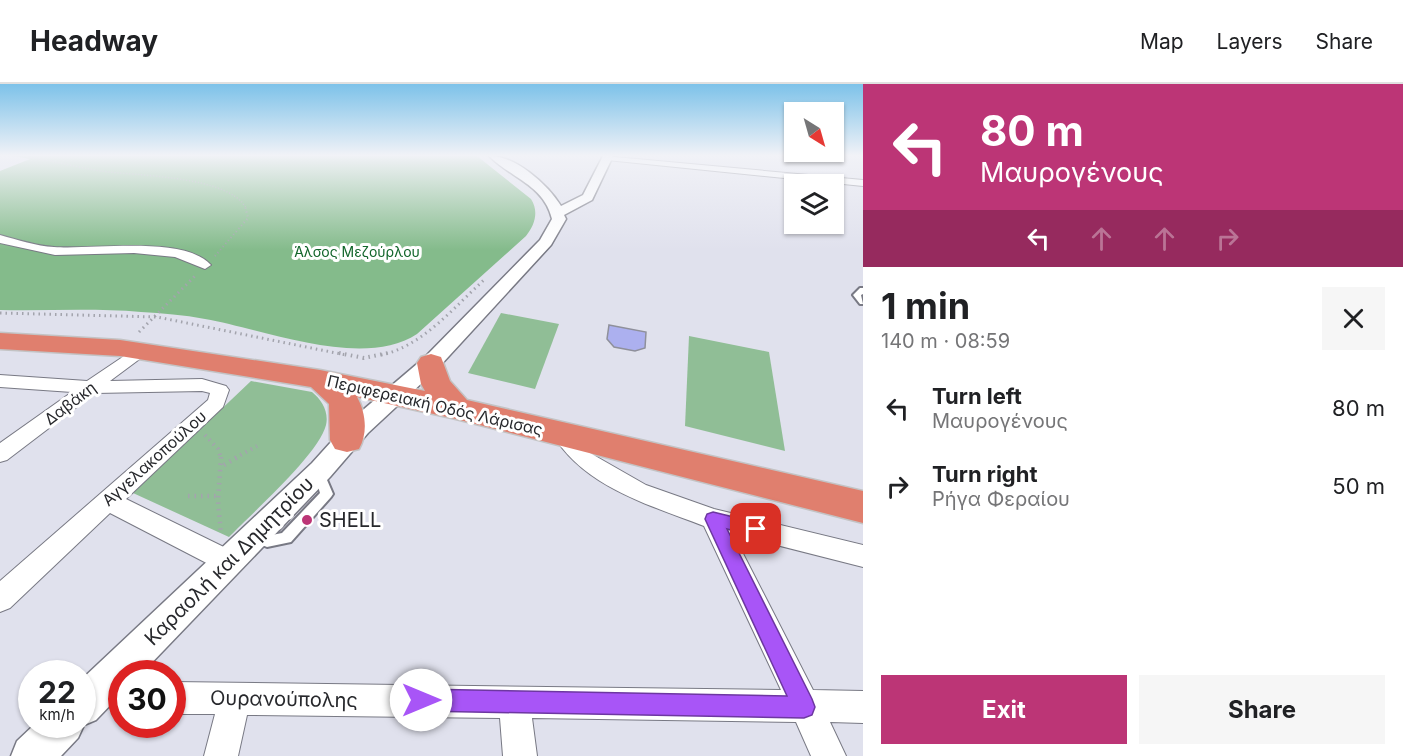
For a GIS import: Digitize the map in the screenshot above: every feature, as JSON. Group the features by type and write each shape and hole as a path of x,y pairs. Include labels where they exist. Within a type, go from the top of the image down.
{"highway":[{"name":"Περιφερειακή Οδός Λάρισας","path":"0,341 139,351 320,379 456,408 863,507"},
{"path":"431,363 436,384 456,408"},
{"path":"320,379 335,388 345,402 349,420 347,440"}],"street":[{"path":"537,187 558,213 588,197 593,187"},
{"name":"Καραολή και Δημητρίου","path":"99,700 218,556 431,363 546,242 559,219 558,213"},
{"path":"0,239 56,251 176,253 195,257 205,265"},
{"name":"Δαβάκη","path":"0,454 139,351"},
{"name":"Αγγελακοπούλου","path":"0,381 90,387 202,385 220,390 216,403 106,500 0,599"},
{"path":"562,434 583,459 613,478 674,506 713,519 863,556"},
{"path":"106,500 218,556"},
{"path":"713,519 829,756"},
{"name":"Ουρανούπολης","path":"186,698 863,707"},
{"path":"221,756 235,699"},
{"path":"513,701 520,756"},
{"path":"32,756 50,738"}],"lane":[{"path":"863,290 857,295 863,302"},
{"path":"267,541 286,538 327,494 323,483"}],"path":[{"path":"209,187 242,201 248,213 246,223"},
{"path":"0,313 157,317 323,352 363,358 398,351 421,338 491,273"},
{"path":"188,427 209,439 224,465 218,496 222,534 218,556"},
{"path":"224,465 257,446"},
{"path":"188,496 218,496"}],"green space":[{"name":"Άλσος Μεζούρλου","path":"0,187 516,187 531,199 535,208 535,218 526,236 417,334 395,344 369,348 341,348 312,344 189,316 106,310 0,310"},
{"path":"501,313 559,324 535,389 468,373"},
{"path":"689,336 769,352 785,451 685,426"},
{"path":"251,381 312,392 324,407 326,425 321,437 298,467 229,537 133,493"}],"building":[{"path":"609,325 646,332 645,348 635,351 614,347 607,339"}],"place":[{"name":"SHELL","path":"307,520"}],"route":[{"path":"421,700 804,707 713,519 756,529"}]}
